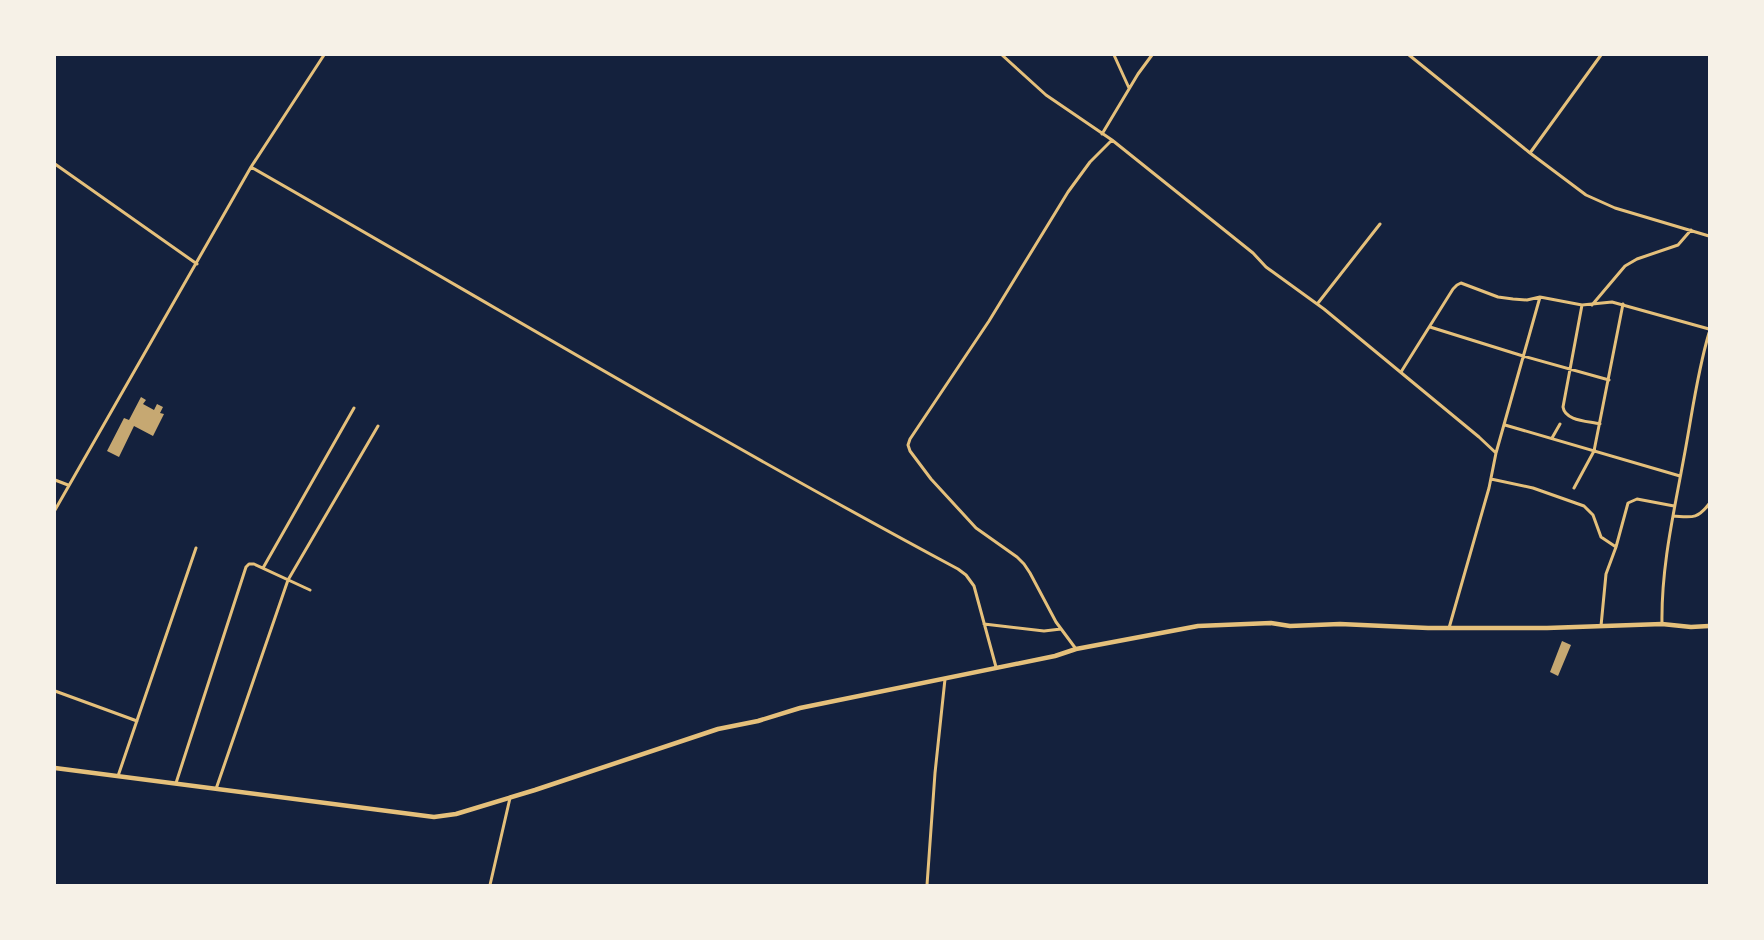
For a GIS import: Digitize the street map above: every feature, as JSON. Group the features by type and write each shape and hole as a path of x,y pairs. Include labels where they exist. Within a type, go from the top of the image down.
{"main road":[{"path":"55,768 434,817 456,814 510,798 718,729 758,721 800,708 1055,656 1076,649 1148,634 1198,626 1271,623 1290,626 1340,624 1400,628 1547,628 1662,624 1691,627 1709,626"}],"street":[{"path":"55,510 252,167 324,55"},
{"path":"1002,55 1046,94 1112,140 1253,253 1266,266 1318,303 1496,453"},
{"path":"1114,55 1129,88"},
{"path":"1102,134 1129,88 1152,55"},
{"path":"1409,55 1530,153 1586,195 1615,208 1709,236"},
{"path":"1530,153 1600,55"},
{"path":"1076,649 1061,629 1024,564 976,528 931,479 910,451 908,445 910,438 989,321 1068,192 1090,162 1112,140"},
{"path":"55,164 197,264"},
{"path":"252,167 666,407 958,569 966,575 974,586 996,667"},
{"path":"1318,303 1380,224"},
{"path":"1592,305 1625,266 1637,259 1678,246 1691,230"},
{"path":"1401,372 1453,289 1457,284 1461,283 1505,298 1527,300 1540,297 1582,305 1612,302 1623,304 1709,331 1701,361 1672,516 1663,576 1662,624"},
{"path":"1449,628 1540,297"},
{"path":"1574,488 1594,451 1623,304"},
{"path":"1582,305 1563,407 1564,412 1570,417 1600,424"},
{"path":"1430,327 1609,380"},
{"path":"263,568 354,408"},
{"path":"1552,438 1560,424"},
{"path":"1505,425 1680,476"},
{"path":"216,789 288,580 378,426"},
{"path":"1491,479 1533,488 1584,506 1593,515 1601,537 1616,547"},
{"path":"55,480 68,485"},
{"path":"1601,626 1606,574 1616,547 1628,503 1637,499 1674,506"},
{"path":"1672,516 1695,517 1703,513 1709,504"},
{"path":"118,776 196,548"},
{"path":"175,784 243,572 249,564 263,568 310,590"},
{"path":"984,624 1044,632 1061,629"},
{"path":"926,885 945,679"},
{"path":"55,691 137,721"},
{"path":"490,885 510,798"}],"building":[{"path":"141,397 146,400 143,404 154,410 157,404 163,407 160,413 164,414 153,436 134,426 119,457 107,451 124,418 129,420"},
{"path":"1562,641 1571,645 1558,676 1550,672"}]}
